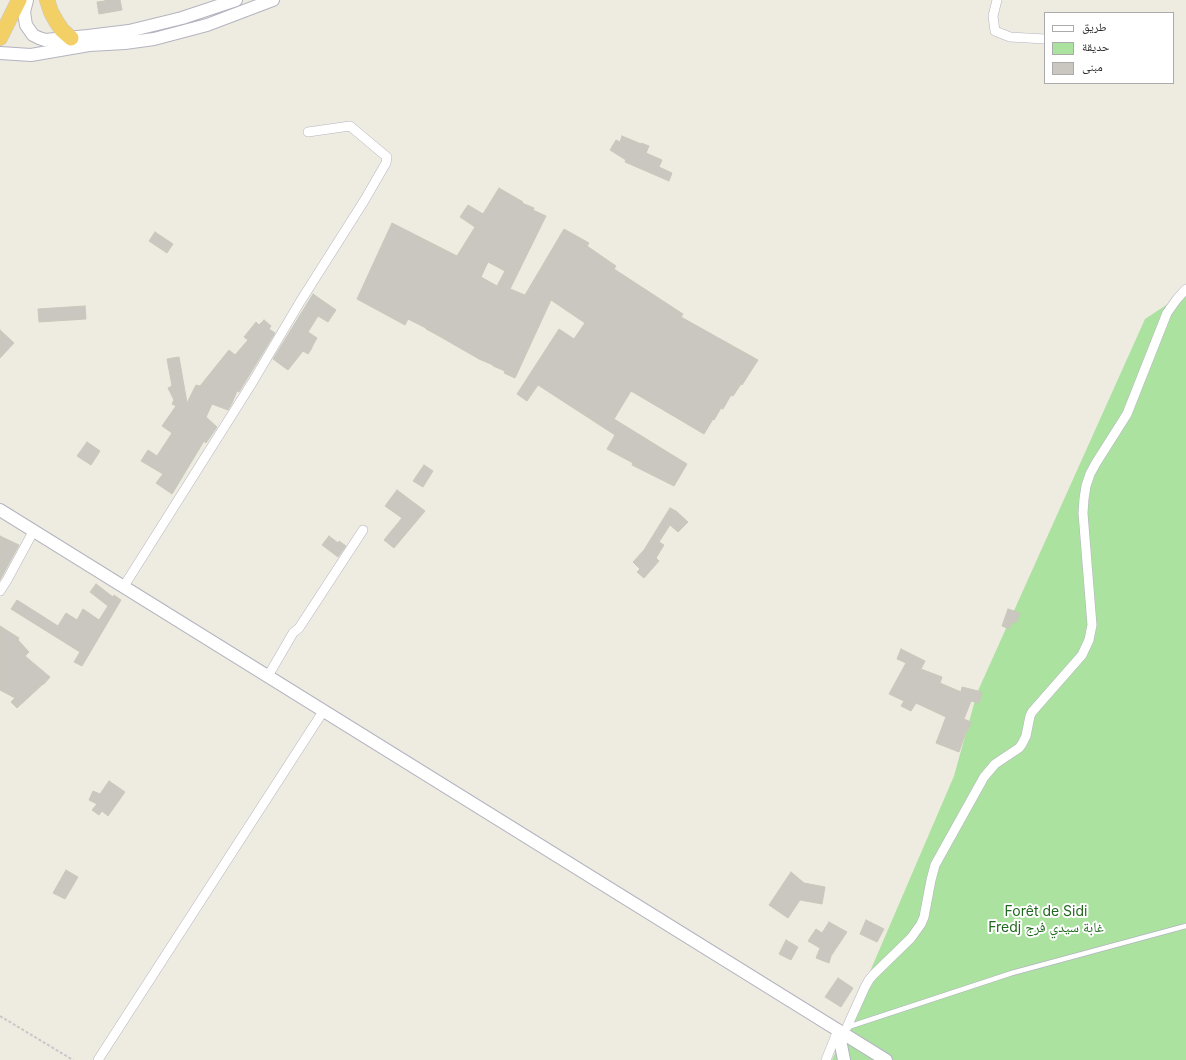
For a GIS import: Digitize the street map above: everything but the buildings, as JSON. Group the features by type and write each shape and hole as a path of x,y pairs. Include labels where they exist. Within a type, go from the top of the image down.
{"highway":[{"path":"0,38 6,17 19,0"},
{"path":"47,0 56,21 70,38"}],"main road":[{"path":"27,0 24,12 26,25 34,35 39,38 45,40 70,38 88,41 139,42 168,36 207,25 273,0"},
{"path":"0,53 31,54 182,18 236,0"},
{"path":"0,510 843,1029 886,1060"},
{"path":"843,1029 844,1060"}],"street":[{"path":"997,0 993,16 995,31 1010,36 1044,39"},
{"path":"124,586 252,383 386,163 387,157 350,126 308,132"},
{"path":"826,1060 869,980 911,938 921,924 924,917 933,872 939,857 984,778 995,764 1019,748 1026,736 1032,712 1082,655 1089,640 1092,624 1083,513 1086,486 1096,463 1127,414 1167,313 1186,289"},
{"path":"0,591 34,530"},
{"path":"268,676 293,633 299,628 363,530"},
{"path":"98,1060 324,710"}],"lane":[{"path":"843,1029 1012,972 1186,926"}],"path":[{"path":"0,1016 73,1060"}],"green space":[{"name":"Forêt de Sidi Fredj غابة سيدي فرج","path":"1186,292 1186,1060 832,1060 954,776 977,693 1145,319"}]}
